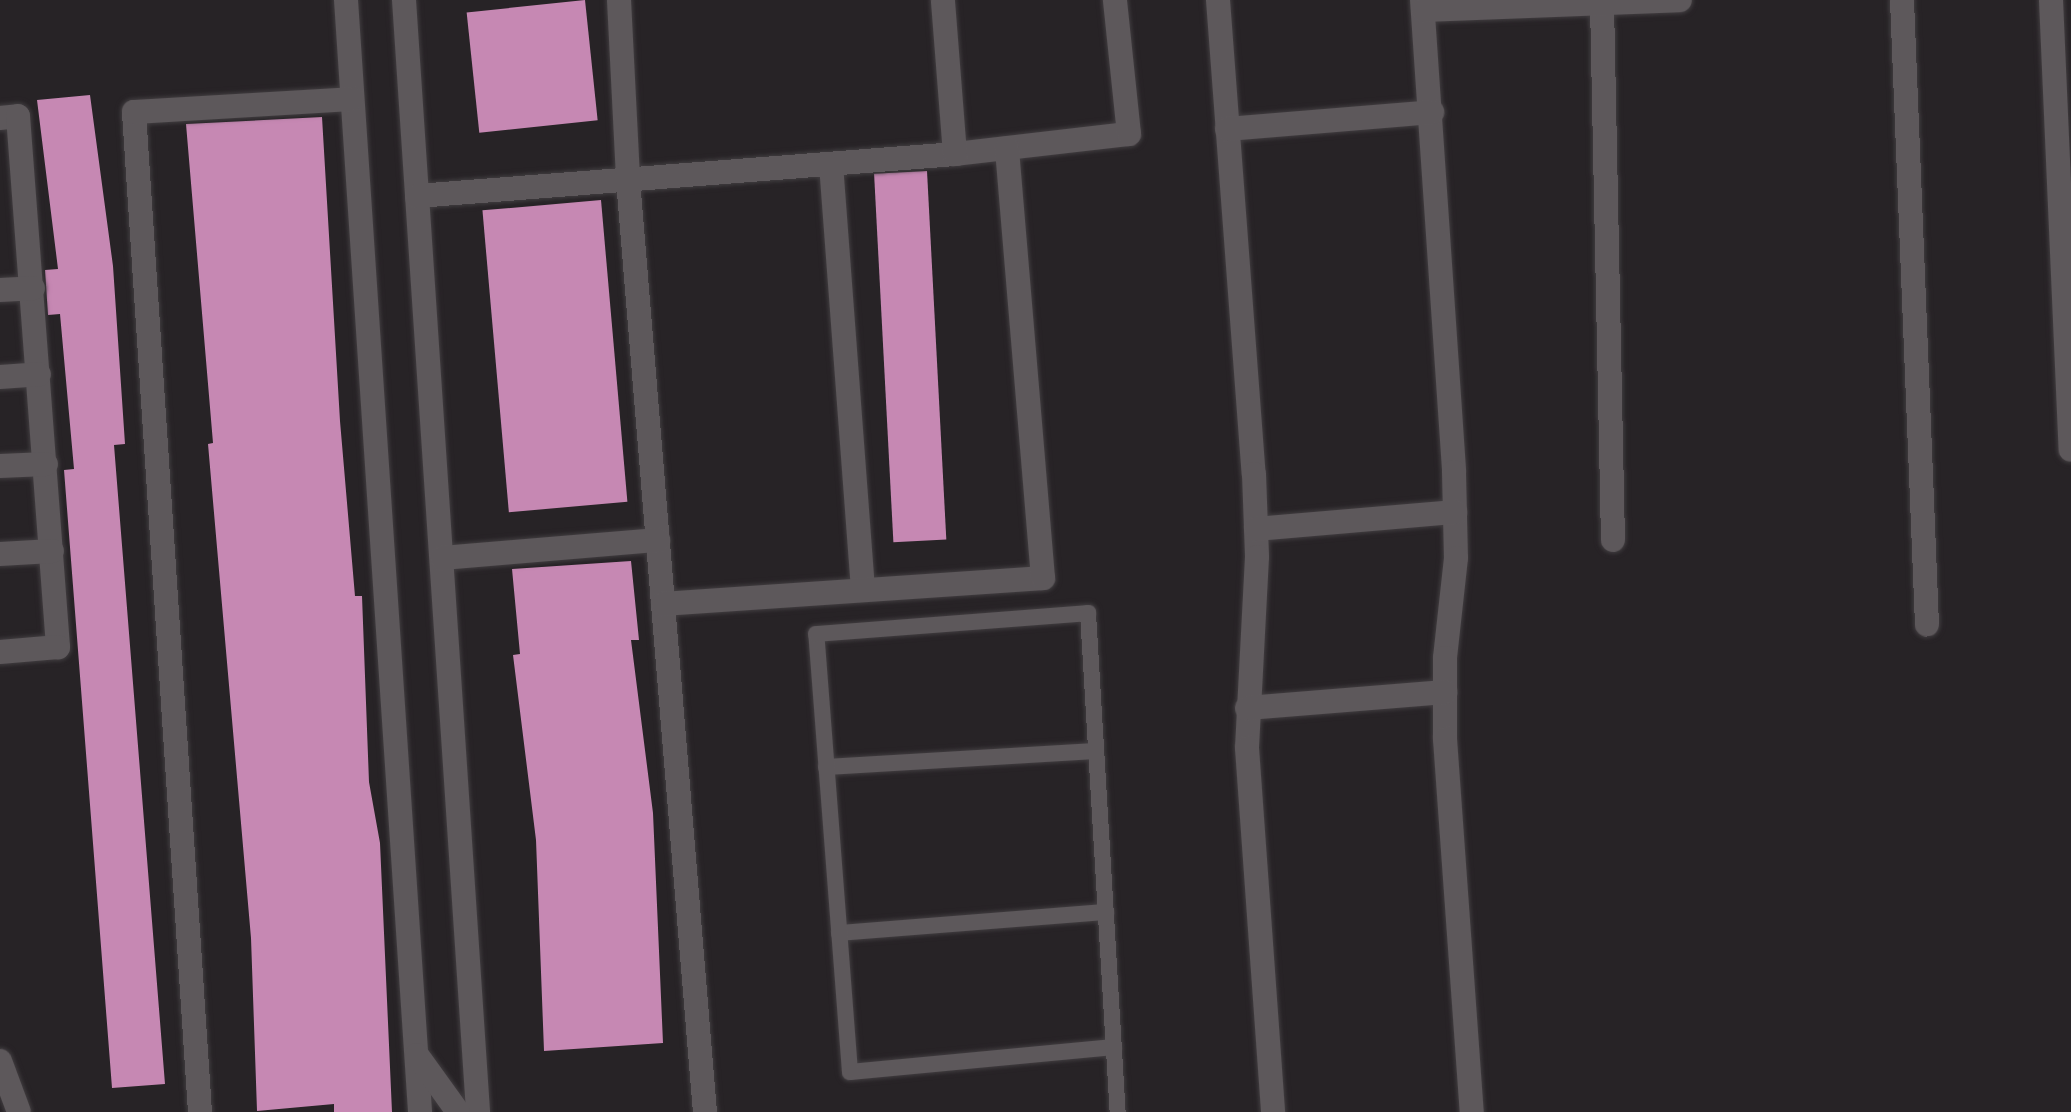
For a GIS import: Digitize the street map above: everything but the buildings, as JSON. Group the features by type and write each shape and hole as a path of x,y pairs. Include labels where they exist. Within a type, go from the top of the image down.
{"street":[{"path":"346,0 420,1112"},
{"path":"404,0 478,1112"},
{"path":"619,0 628,180 705,1112"},
{"path":"943,0 955,154"},
{"path":"417,196 955,154 1129,134 1115,0"},
{"path":"1218,0 1256,529 1247,708 1273,1112"},
{"path":"1472,1112 1445,692 1455,512 1432,112 1422,5 1680,0"},
{"path":"1902,0 1927,625"},
{"path":"2051,0 2071,450"},
{"path":"1602,3 1613,540"},
{"path":"200,1112 134,112 352,99"},
{"path":"1227,129 1432,112"},
{"path":"0,118 18,116 58,647 0,652"},
{"path":"663,604 1043,578 1007,149"},
{"path":"831,164 863,590"},
{"path":"0,194 25,192"},
{"path":"0,290 33,288"},
{"path":"0,377 39,374"},
{"path":"0,466 46,464"},
{"path":"1256,529 1455,512"},
{"path":"442,558 658,540"},
{"path":"0,554 52,551"},
{"path":"1247,708 1445,692"},
{"path":"416,1053 458,1112"},
{"path":"0,1061 19,1112"}],"lane":[{"path":"1114,1047 850,1072 816,634 1088,613 1118,1112"},
{"path":"826,767 1096,751"},
{"path":"839,933 1106,912"}]}
